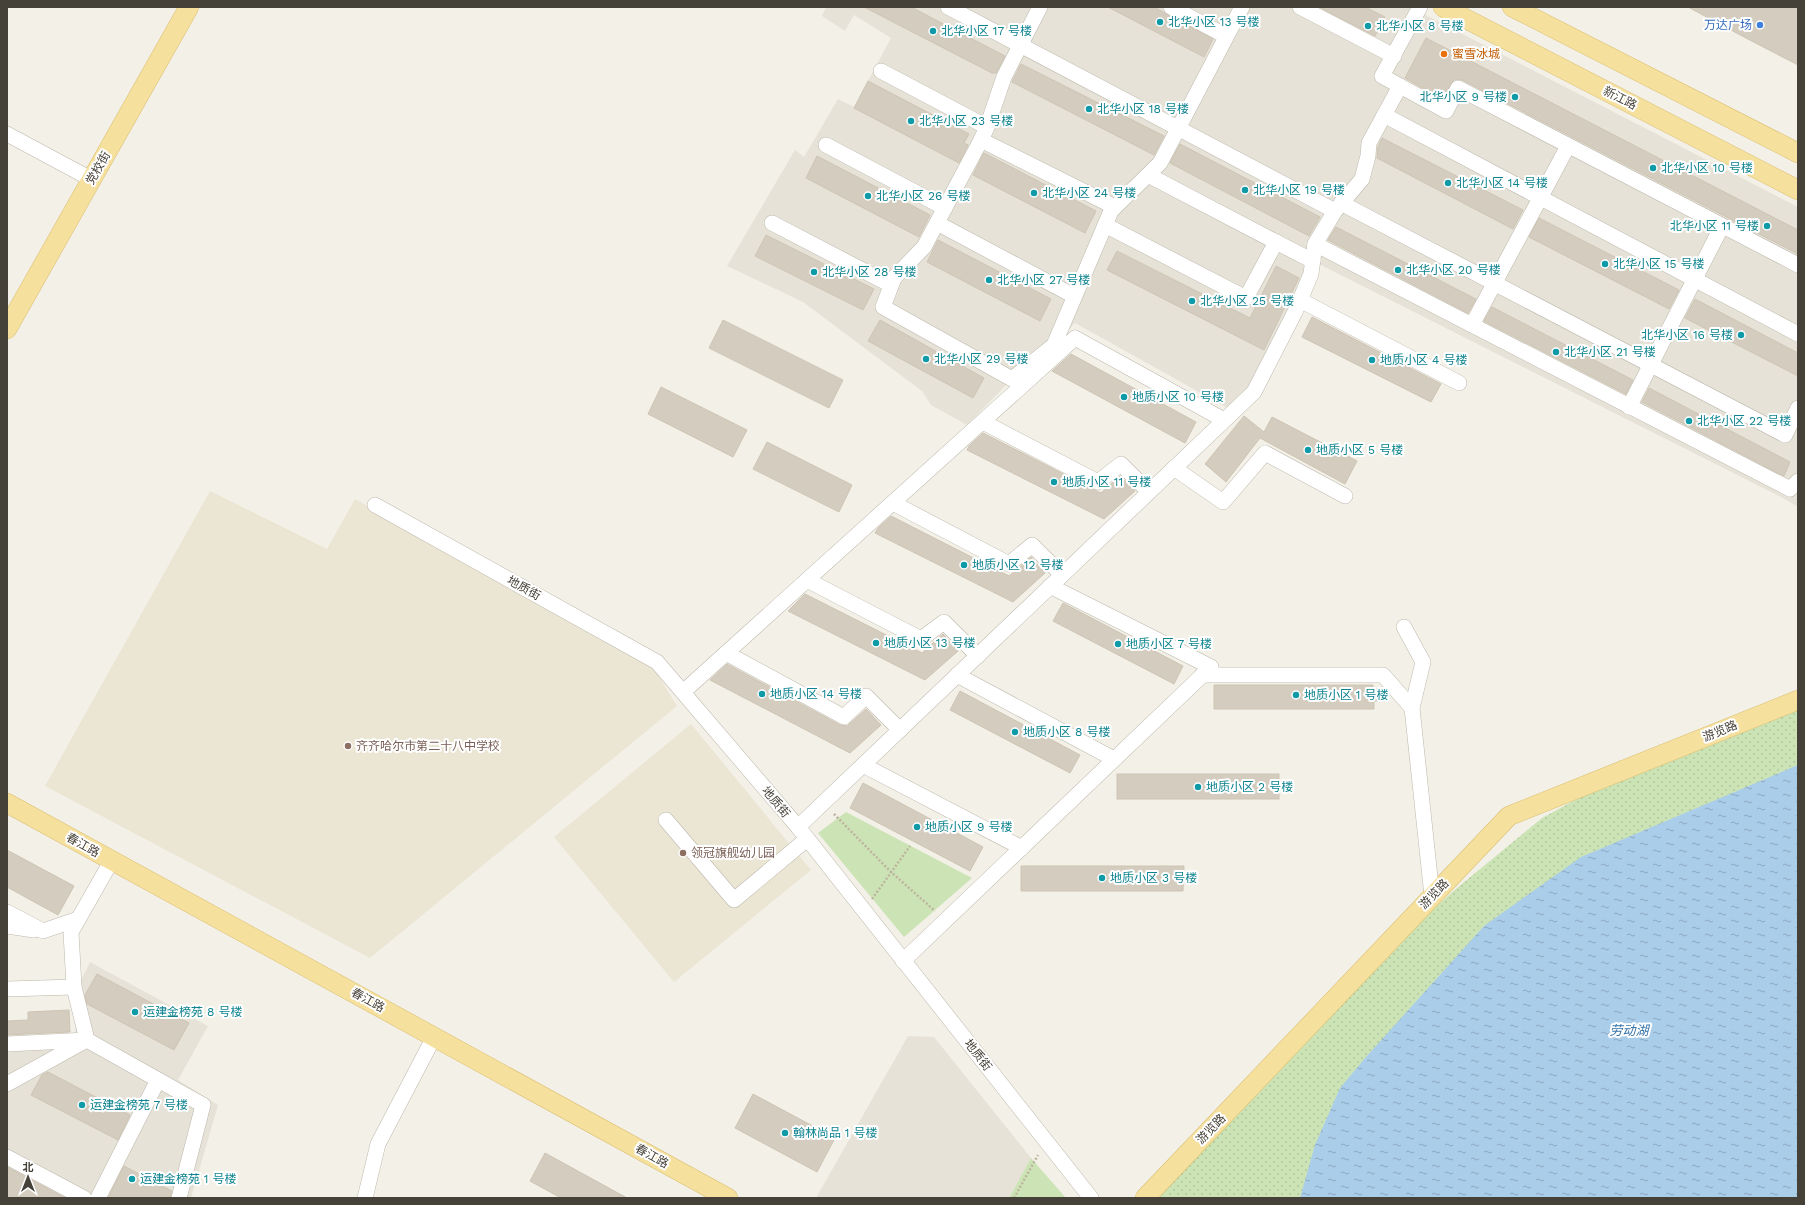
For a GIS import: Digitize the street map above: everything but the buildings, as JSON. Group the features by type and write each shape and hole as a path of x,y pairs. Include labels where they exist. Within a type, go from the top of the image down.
{"main road":[{"name":"党校街","path":"7,329 189,7"},
{"name":"新江路","path":"1442,7 1798,190"},
{"path":"1512,7 1798,153"},
{"name":"游览路","path":"1145,1198 1509,816 1798,700"},
{"name":"春江路","path":"7,803 728,1198"}],"street":[{"path":"948,7 1178,129 1494,283 1784,435 1798,408"},
{"path":"1040,7 1004,77 984,134 924,246 894,278 883,307 1012,379 1054,345 1111,211 1160,163 1242,7"},
{"path":"1171,7 1226,36"},
{"path":"1300,7 1394,56"},
{"path":"1420,7 1382,76 1446,111 1458,88 1798,266"},
{"path":"881,71 984,134 1115,207"},
{"path":"666,820 734,900 802,833 824,803 1254,392 1300,300 1311,274 1315,244 1338,207 1362,179 1368,156 1369,143 1400,86"},
{"path":"1384,115 1798,334"},
{"path":"7,134 91,179"},
{"path":"826,145 945,208"},
{"path":"1472,325 1568,146"},
{"path":"1148,175 1313,261"},
{"path":"772,223 891,285"},
{"path":"937,223 1074,296"},
{"path":"1105,225 1246,298 1276,242"},
{"path":"1629,406 1722,226"},
{"path":"1315,244 1790,490 1798,481"},
{"path":"1300,300 1459,383"},
{"path":"683,692 1075,338 1224,420"},
{"path":"983,422 1098,482 1121,464 1149,492"},
{"path":"1174,468 1223,502 1265,453 1345,496"},
{"path":"893,503 1009,564 1032,545 1062,575"},
{"name":"地质街","path":"375,505 657,662 802,833 1092,1198"},
{"path":"807,580 921,639 944,622 978,656"},
{"path":"903,961 1211,667 1050,586"},
{"path":"1404,627 1423,662 1412,708 1432,896"},
{"path":"726,653 844,717 866,696 900,730"},
{"path":"957,675 1114,759"},
{"path":"1202,675 1383,675 1412,708"},
{"path":"863,765 1022,848"},
{"path":"87,1040 74,987 71,932 112,860"},
{"path":"7,912 43,930"},
{"path":"7,926 43,930 78,919"},
{"path":"7,989 74,987"},
{"path":"365,1198 378,1144 434,1037"},
{"path":"7,1084 87,1040"},
{"path":"7,1044 87,1040 203,1106 179,1198"},
{"path":"98,1198 158,1080"},
{"path":"7,1157 84,1198"}],"path":[{"path":"824,803 891,872 946,920"},
{"path":"863,910 910,846"},
{"path":"1014,1198 1046,1141"}],"shaded area":[{"path":"826,7 1410,7 1798,207 1798,507 1783,498 1313,261 1295,312 1233,411 1075,323 1054,345 1012,379 967,425 931,405 922,391 803,302 727,266 795,150 804,157 838,99 854,107 891,38 854,15 845,31 822,16"},
{"name":"齐齐哈尔市第二十八中学校","path":"210,491 327,549 355,499 651,664 677,706 370,958 45,786"},
{"name":"领冠旗舰幼儿园","path":"691,724 811,870 674,982 554,837"},
{"path":"90,962 208,1026 178,1080 218,1105 191,1198 7,1198 7,1039 76,1036 73,996"},
{"path":"908,1036 934,1037 1031,1158 1009,1198 816,1198"}],"green space":[{"name":"劳动湖","path":"1798,707 1798,1198 1146,1198 1353,980 1457,888 1542,818 1603,785"},
{"path":"846,812 972,878 904,937 818,833"},
{"path":"1031,1158 1066,1198 1009,1198"}],"water":[{"name":"劳动湖","path":"1798,765 1798,1198 1300,1198 1315,1145 1340,1088 1484,926 1581,857"}],"place":[{"name":"北华小区 13 号楼","path":"1160,22"},
{"name":"万达广场","path":"1760,25"},
{"name":"北华小区 8 号楼","path":"1368,26"},
{"name":"北华小区 17 号楼","path":"933,31"},
{"name":"蜜雪冰城","path":"1444,54"},
{"name":"北华小区 9 号楼","path":"1515,97"},
{"name":"北华小区 18 号楼","path":"1089,109"},
{"name":"北华小区 23 号楼","path":"911,121"},
{"name":"北华小区 10 号楼","path":"1653,168"},
{"name":"北华小区 14 号楼","path":"1448,183"},
{"name":"北华小区 19 号楼","path":"1245,190"},
{"name":"北华小区 24 号楼","path":"1034,193"},
{"name":"北华小区 26 号楼","path":"868,196"},
{"name":"北华小区 11 号楼","path":"1767,226"},
{"name":"北华小区 15 号楼","path":"1605,264"},
{"name":"北华小区 20 号楼","path":"1398,270"},
{"name":"北华小区 28 号楼","path":"814,272"},
{"name":"北华小区 27 号楼","path":"989,280"},
{"name":"北华小区 25 号楼","path":"1192,301"},
{"name":"北华小区 16 号楼","path":"1741,335"},
{"name":"北华小区 21 号楼","path":"1556,352"},
{"name":"北华小区 29 号楼","path":"926,359"},
{"name":"地质小区 4 号楼","path":"1372,360"},
{"name":"地质小区 10 号楼","path":"1124,397"},
{"name":"北华小区 22 号楼","path":"1689,421"},
{"name":"地质小区 5 号楼","path":"1308,450"},
{"name":"地质小区 11 号楼","path":"1054,482"},
{"name":"地质小区 12 号楼","path":"964,565"},
{"name":"地质小区 13 号楼","path":"876,643"},
{"name":"地质小区 7 号楼","path":"1118,644"},
{"name":"地质小区 14 号楼","path":"762,694"},
{"name":"地质小区 1 号楼","path":"1296,695"},
{"name":"地质小区 8 号楼","path":"1015,732"},
{"name":"齐齐哈尔市第二十八中学校","path":"348,746"},
{"name":"地质小区 2 号楼","path":"1198,787"},
{"name":"地质小区 9 号楼","path":"917,827"},
{"name":"领冠旗舰幼儿园","path":"683,853"},
{"name":"地质小区 3 号楼","path":"1102,878"},
{"name":"运建金榜苑 8 号楼","path":"135,1012"},
{"name":"运建金榜苑 7 号楼","path":"82,1105"},
{"name":"翰林尚品 1 号楼","path":"785,1133"},
{"name":"运建金榜苑 1 号楼","path":"132,1179"}]}
